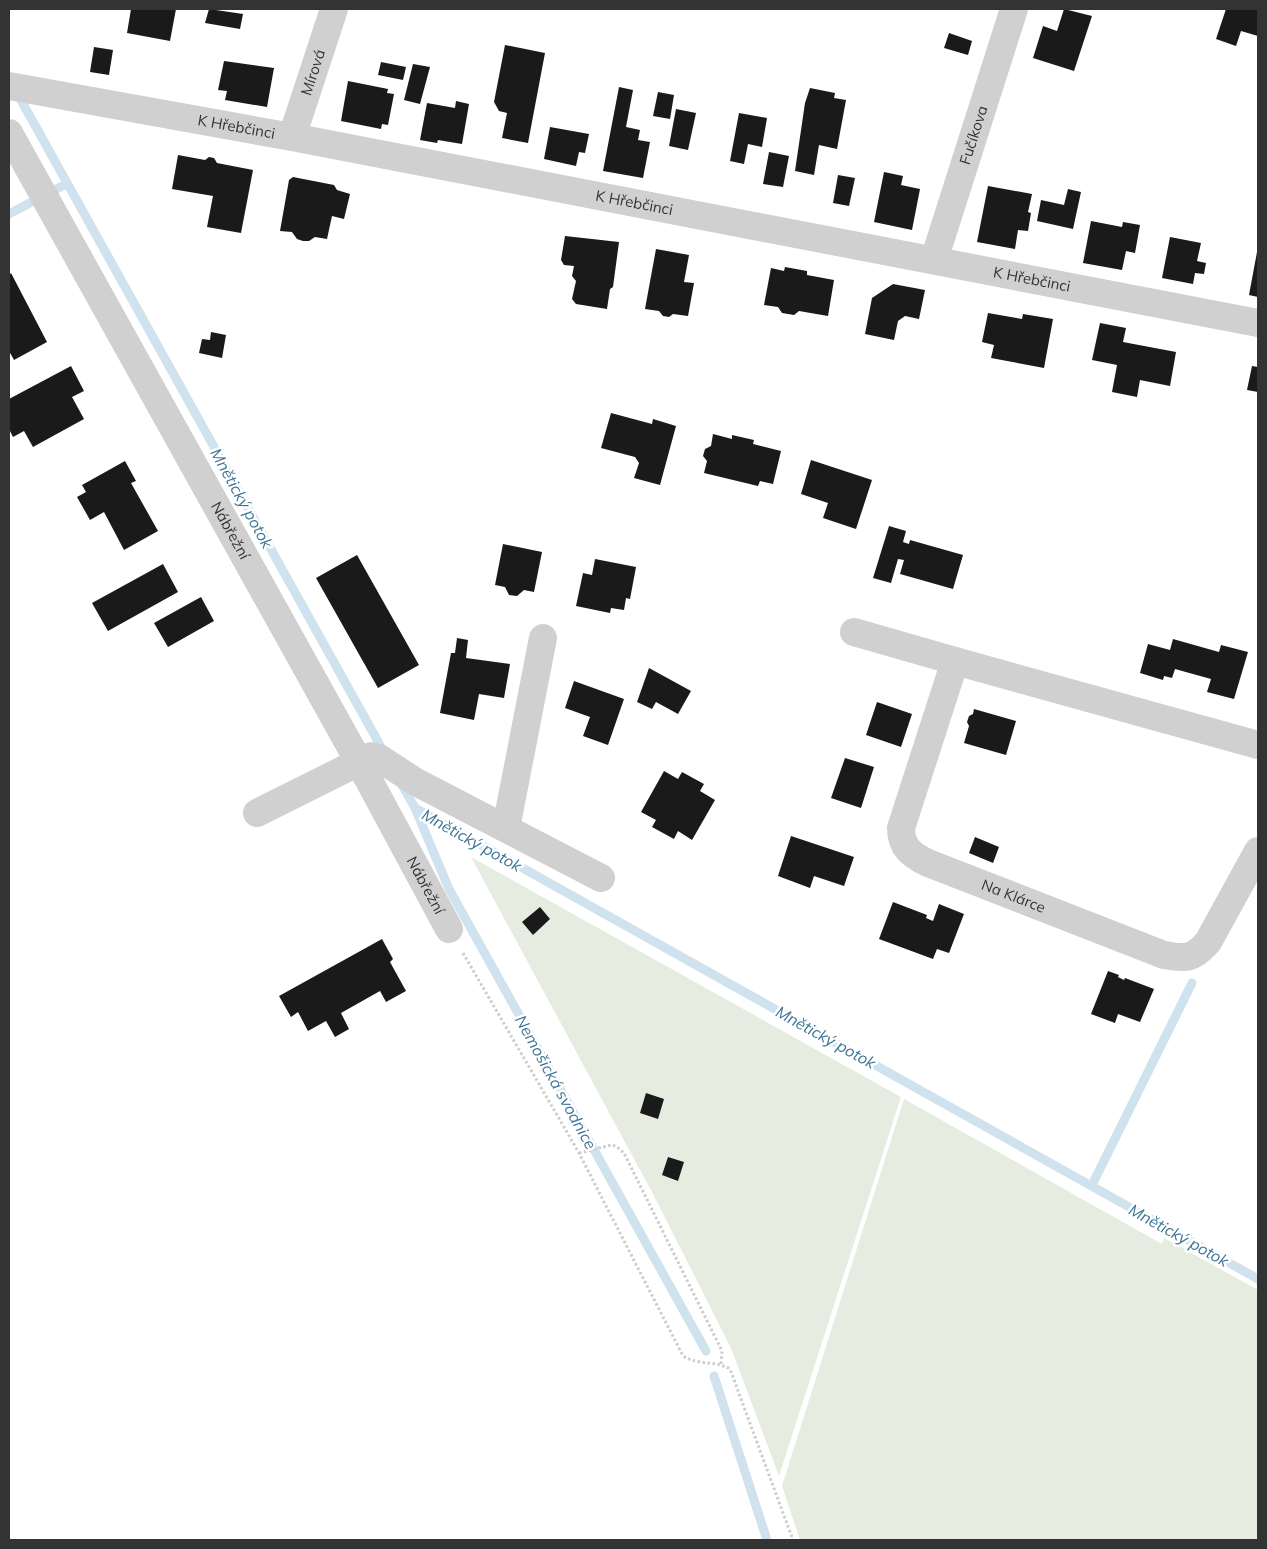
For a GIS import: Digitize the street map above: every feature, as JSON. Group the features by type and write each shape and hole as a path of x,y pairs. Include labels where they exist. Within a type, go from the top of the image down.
{"street":[{"name":"Mírová","path":"292,138 334,9"},
{"name":"Fučíkova","path":"934,260 1014,9"},
{"name":"K Hřebčinci","path":"16,87 1258,323"},
{"name":"Nábřežní","path":"9,133 359,762 449,928"},
{"path":"854,632 1258,745"},
{"path":"506,828 543,638"},
{"name":"Na Klárce","path":"956,661 902,822 904,845 917,858 1164,955 1189,958 1200,951 1208,942 1258,850"},
{"path":"257,813 371,756 379,758 416,782 601,878"}],"path":[{"path":"449,928 580,1153 683,1356 693,1362 722,1364 730,1370 793,1540"},
{"path":"580,1153 611,1145 616,1146 624,1153 722,1350 722,1364"}],"shaded area":[{"path":"471,857 901,1097 779,1476 731,1348 653,1194"},
{"path":"904,1099 1162,1244 1164,1238 1258,1290 1258,1540 800,1540 782,1486"}],"building":[{"path":"131,9 176,9 170,41 127,33"},
{"path":"209,9 243,14 240,29 205,23"},
{"path":"1064,9 1092,16 1074,71 1033,58 1043,26 1057,31"},
{"path":"1226,9 1258,9 1258,36 1241,31 1236,46 1216,39"},
{"path":"949,33 972,41 968,55 944,48"},
{"path":"505,45 545,53 528,143 502,138 507,113 499,111 494,102"},
{"path":"94,47 113,50 109,75 90,72"},
{"path":"224,61 274,68 267,107 225,100 227,91 218,90"},
{"path":"381,62 406,67 403,80 378,75"},
{"path":"413,64 430,67 420,104 404,100"},
{"path":"348,81 388,89 387,93 394,94 388,125 382,124 381,129 341,121"},
{"path":"619,87 633,90 626,127 640,130 638,140 650,142 643,178 603,171"},
{"path":"810,88 835,93 834,98 846,100 837,149 819,145 814,175 795,171 805,103"},
{"path":"658,92 674,95 670,119 653,116"},
{"path":"456,101 469,104 462,144 438,140 437,143 420,140 427,103 455,108"},
{"path":"676,109 696,113 688,150 669,146"},
{"path":"739,113 767,118 762,147 748,144 744,164 730,161"},
{"path":"550,127 589,134 585,153 579,152 576,166 544,159"},
{"path":"769,152 789,156 783,187 763,184"},
{"path":"178,155 205,160 209,157 214,158 217,163 253,170 241,233 207,227 213,196 172,189"},
{"path":"884,172 903,176 901,185 920,189 912,230 874,222"},
{"path":"838,175 855,178 849,206 833,203"},
{"path":"293,177 334,185 337,190 350,194 344,219 332,216 327,239 315,237 309,241 303,241 297,239 292,232 280,231 289,180"},
{"path":"988,186 1032,194 1028,212 1031,213 1028,231 1018,230 1015,249 977,242"},
{"path":"1068,189 1081,192 1073,229 1037,221 1041,200 1064,205"},
{"path":"1091,221 1122,227 1123,222 1140,225 1135,253 1126,251 1122,270 1083,263"},
{"path":"565,236 619,242 613,287 610,289 607,309 576,304 572,299 576,281 572,276 574,266 564,265 561,260"},
{"path":"1170,237 1201,243 1197,261 1206,263 1204,274 1195,273 1193,284 1162,278"},
{"path":"656,249 689,255 684,282 694,283 688,316 673,314 669,317 663,316 659,311 645,309"},
{"path":"1258,252 1258,297 1249,295"},
{"path":"785,267 807,271 807,275 834,280 828,316 799,311 794,315 782,313 778,307 764,305 771,268 784,271"},
{"path":"11,273 47,342 14,360 9,351 9,275"},
{"path":"893,284 925,290 919,319 905,316 898,321 894,340 865,334 872,298"},
{"path":"988,313 1022,319 1023,314 1053,319 1044,368 991,358 994,345 982,342"},
{"path":"1100,323 1126,328 1123,342 1176,352 1170,386 1140,380 1137,397 1112,392 1117,365 1092,360"},
{"path":"211,332 226,335 222,358 199,353 202,339 210,340"},
{"path":"71,366 84,391 72,397 84,419 33,447 24,431 13,437 9,429 9,399"},
{"path":"1252,366 1258,367 1258,392 1247,390"},
{"path":"611,413 652,424 653,419 676,426 660,485 634,478 639,463 635,457 601,448"},
{"path":"713,434 732,439 732,435 754,440 753,444 781,451 773,484 760,481 758,486 704,473 707,461 703,456 705,449 711,446"},
{"path":"811,460 872,480 856,529 823,518 828,503 801,494"},
{"path":"125,461 136,481 131,483 158,531 124,550 104,512 90,520 77,497 86,492 82,485"},
{"path":"889,526 906,531 903,542 909,544 910,540 963,555 953,589 900,574 904,560 898,559 891,583 873,578"},
{"path":"503,544 542,552 534,592 524,590 517,596 509,595 505,587 495,585"},
{"path":"357,555 419,665 378,688 316,578"},
{"path":"595,559 636,567 630,599 626,598 624,610 611,608 610,613 576,606 583,573 592,575"},
{"path":"163,564 178,592 108,631 92,603"},
{"path":"201,597 214,621 168,647 154,623"},
{"path":"457,638 468,640 466,658 510,664 504,698 479,694 474,720 440,713 451,653 455,653"},
{"path":"1173,639 1219,652 1221,645 1248,652 1234,699 1207,692 1211,679 1175,669 1172,678 1164,676 1163,680 1140,673 1148,644 1170,650"},
{"path":"649,668 691,691 678,714 656,702 652,709 637,702"},
{"path":"574,681 624,699 608,745 583,736 590,717 565,708"},
{"path":"877,702 912,714 901,747 866,735"},
{"path":"974,709 1016,721 1006,755 964,743 969,726 967,722"},
{"path":"845,758 874,767 861,808 831,798"},
{"path":"664,771 678,779 682,772 704,784 700,791 715,800 692,840 678,831 674,839 652,827 656,820 641,812"},
{"path":"791,836 854,857 844,886 814,876 810,888 778,876"},
{"path":"975,837 999,847 993,863 969,853"},
{"path":"893,902 927,915 926,918 933,921 939,904 964,914 949,953 937,949 933,959 879,939"},
{"path":"540,907 550,919 533,935 522,922"},
{"path":"382,939 393,959 390,962 406,991 386,1002 380,991 341,1013 349,1029 335,1037 326,1021 308,1031 298,1012 291,1017 279,996"},
{"path":"1108,971 1119,975 1118,977 1124,980 1125,978 1154,989 1140,1022 1118,1014 1115,1023 1091,1014"},
{"path":"646,1093 664,1099 658,1119 640,1113"},
{"path":"668,1157 684,1162 678,1181 662,1175"}],"waterway":[{"name":"Mnětický potok","path":"17,93 385,754"},
{"path":"9,214 66,184"},
{"name":"Mnětický potok","path":"401,783 415,808 1258,1279"},
{"name":"Nemošická svodnice","path":"415,808 449,889 706,1351"},
{"path":"1092,1185 1192,983"},
{"name":"Nemošická svodnice","path":"714,1376 767,1540"}]}
